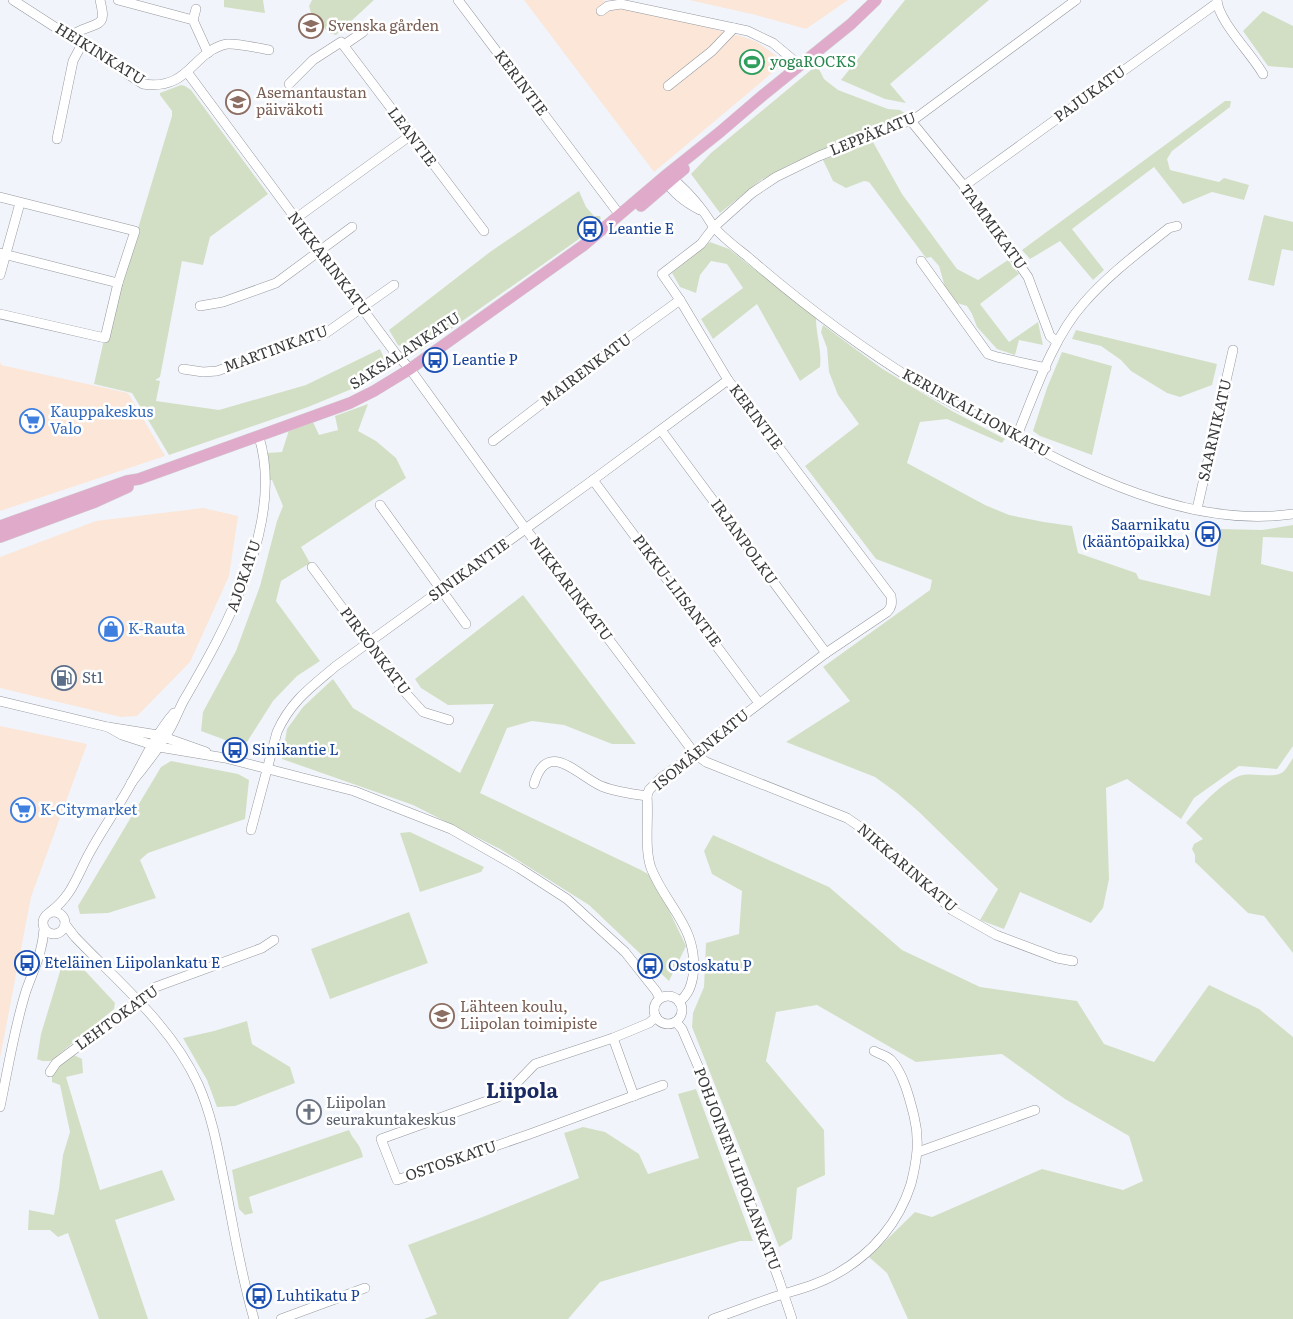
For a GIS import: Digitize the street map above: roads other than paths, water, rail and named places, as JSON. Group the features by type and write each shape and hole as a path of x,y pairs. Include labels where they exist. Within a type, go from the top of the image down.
{"main road":[{"name":"SAKSALANKATU","path":"0,526 126,481 139,479 259,437 350,403 374,391 410,369 584,245 614,227 669,180 720,132 851,24 876,0"},
{"name":"SAKSALANKATU","path":"584,245 619,214 669,180"},
{"name":"SAKSALANKATU","path":"0,537 95,502 128,487 139,479"}],"street":[{"name":"HEIKINKATU","path":"14,0 144,84 167,84 178,79 208,53 228,44 269,50"},
{"path":"69,36 101,22 103,12 100,0"},
{"path":"118,0 192,20"},
{"name":"KERINTIE","path":"458,0 619,214"},
{"name":"LEPPÄKATU","path":"714,227 752,193 776,177 834,150 912,121 1076,0"},
{"path":"1217,1 1225,20 1263,74"},
{"name":"PAJUKATU","path":"964,186 1217,1"},
{"path":"601,11 608,6 621,4 734,28 760,36 773,43 791,58 798,67"},
{"path":"196,8 192,20 208,53"},
{"path":"668,86 712,51 734,28"},
{"path":"289,84 313,60 363,32"},
{"path":"57,139 73,61 82,44"},
{"name":"LEANTIE","path":"342,44 484,231"},
{"name":"NIKKARINKATU","path":"188,72 295,219 396,354 410,369 695,754 706,762 847,818 876,838 952,910 996,935 1057,958 1073,962"},
{"name":"TAMMIKATU","path":"912,121 964,186 1028,277 1050,336 1058,342"},
{"path":"295,219 411,135"},
{"name":"KERINKALLIONKATU","path":"669,180 690,205 705,213 714,227 748,258 844,333 918,384 1016,438 1106,482 1171,504 1248,517 1274,517 1293,514"},
{"path":"0,197 135,231 118,283 104,338 0,314"},
{"path":"0,275 2,254 20,203"},
{"path":"1016,438 1058,342 1082,305 1112,274 1169,228 1177,226"},
{"path":"200,306 223,302 276,283 352,227"},
{"name":"KERINTIE","path":"714,227 701,244 662,274 680,300 728,380 891,596 891,605 887,612"},
{"path":"2,254 118,283"},
{"path":"921,261 988,354 1046,368"},
{"name":"MARTINKATU","path":"183,369 203,372 217,371 326,334 394,285"},
{"name":"MAIRENKATU","path":"493,441 680,300"},
{"name":"SAARNIKATU","path":"1197,509 1233,350"},
{"name":"SINIKANTIE","path":"267,768 277,732 284,717 299,697 336,666 728,380"},
{"name":"IRJANPOLKU","path":"661,430 826,653"},
{"name":"AJOKATU","path":"50,912 62,904 68,895 93,846 182,703 229,618 247,574 264,506 266,468 259,437"},
{"name":"PIKKU-LIISANTIE","path":"593,480 760,703"},
{"path":"380,505 466,624"},
{"name":"PIRKONKATU","path":"312,567 403,690 423,712 449,720"},
{"name":"ISOMÄENKATU","path":"679,1002 688,994 692,982 693,948 681,918 667,898 651,867 648,853 649,790 662,777 695,754 723,730 826,653 887,612"},
{"path":"0,701 108,727 161,736 225,758"},
{"path":"108,727 122,735 155,746 225,758 363,794 451,830 518,868 566,900 625,952 660,998"},
{"path":"534,784 542,765 547,762 554,762 578,770 600,786 648,796"},
{"path":"250,830 259,804 267,768"},
{"name":"AJOKATU","path":"65,921 68,895"},
{"path":"0,1107 23,1003 40,956 44,929 43,919 50,912 58,912 83,945 156,1020 178,1048 197,1082 217,1143 254,1319"},
{"path":"40,956 57,934 63,930 65,921"},
{"path":"44,929 50,934 57,934 83,945"},
{"name":"LEHTOKATU","path":"50,1072 56,1063 153,988 262,948 274,940"},
{"path":"667,996 675,998 679,1002 682,1012 676,1022 665,1024 656,1017 654,1008 660,998 667,996"},
{"name":"OSTOSKATU","path":"656,1017 649,1023 613,1038 535,1064 510,1090 498,1097 381,1139 397,1180 663,1085"},
{"name":"POHJOINEN LIIPOLANKATU","path":"676,1022 682,1029 708,1089 792,1319"},
{"path":"613,1038 634,1096"},
{"path":"713,1319 837,1274 878,1242 903,1206 915,1169 918,1152 916,1127 909,1098 898,1069 890,1059 874,1051"},
{"path":"918,1152 1035,1110"},
{"path":"281,1319 365,1288"}],"place":[{"name":"Svenska gården","path":"311,26"},
{"name":"yogaROCKS","path":"752,62"},
{"name":"Asemantaustan päiväkoti","path":"238,102"},
{"name":"Leantie E","path":"590,229"},
{"name":"Leantie P","path":"435,360"},
{"name":"Kauppakeskus Valo","path":"32,421"},
{"name":"Saarnikatu (kääntöpaikka)","path":"1208,534"},
{"name":"K-Rauta","path":"111,629"},
{"name":"St1","path":"64,678"},
{"name":"Sinikantie L","path":"235,750"},
{"name":"K-Citymarket","path":"23,810"},
{"name":"Eteläinen Liipolankatu E","path":"27,963"},
{"name":"Ostoskatu P","path":"650,966"},
{"name":"Lähteen koulu, Liipolan toimipiste","path":"442,1016"},
{"name":"Liipolan seurakuntakeskus","path":"309,1112"},
{"name":"Luhtikatu P","path":"259,1296"}],"district":[{"name":"Liipola","path":"522,1091"}]}
